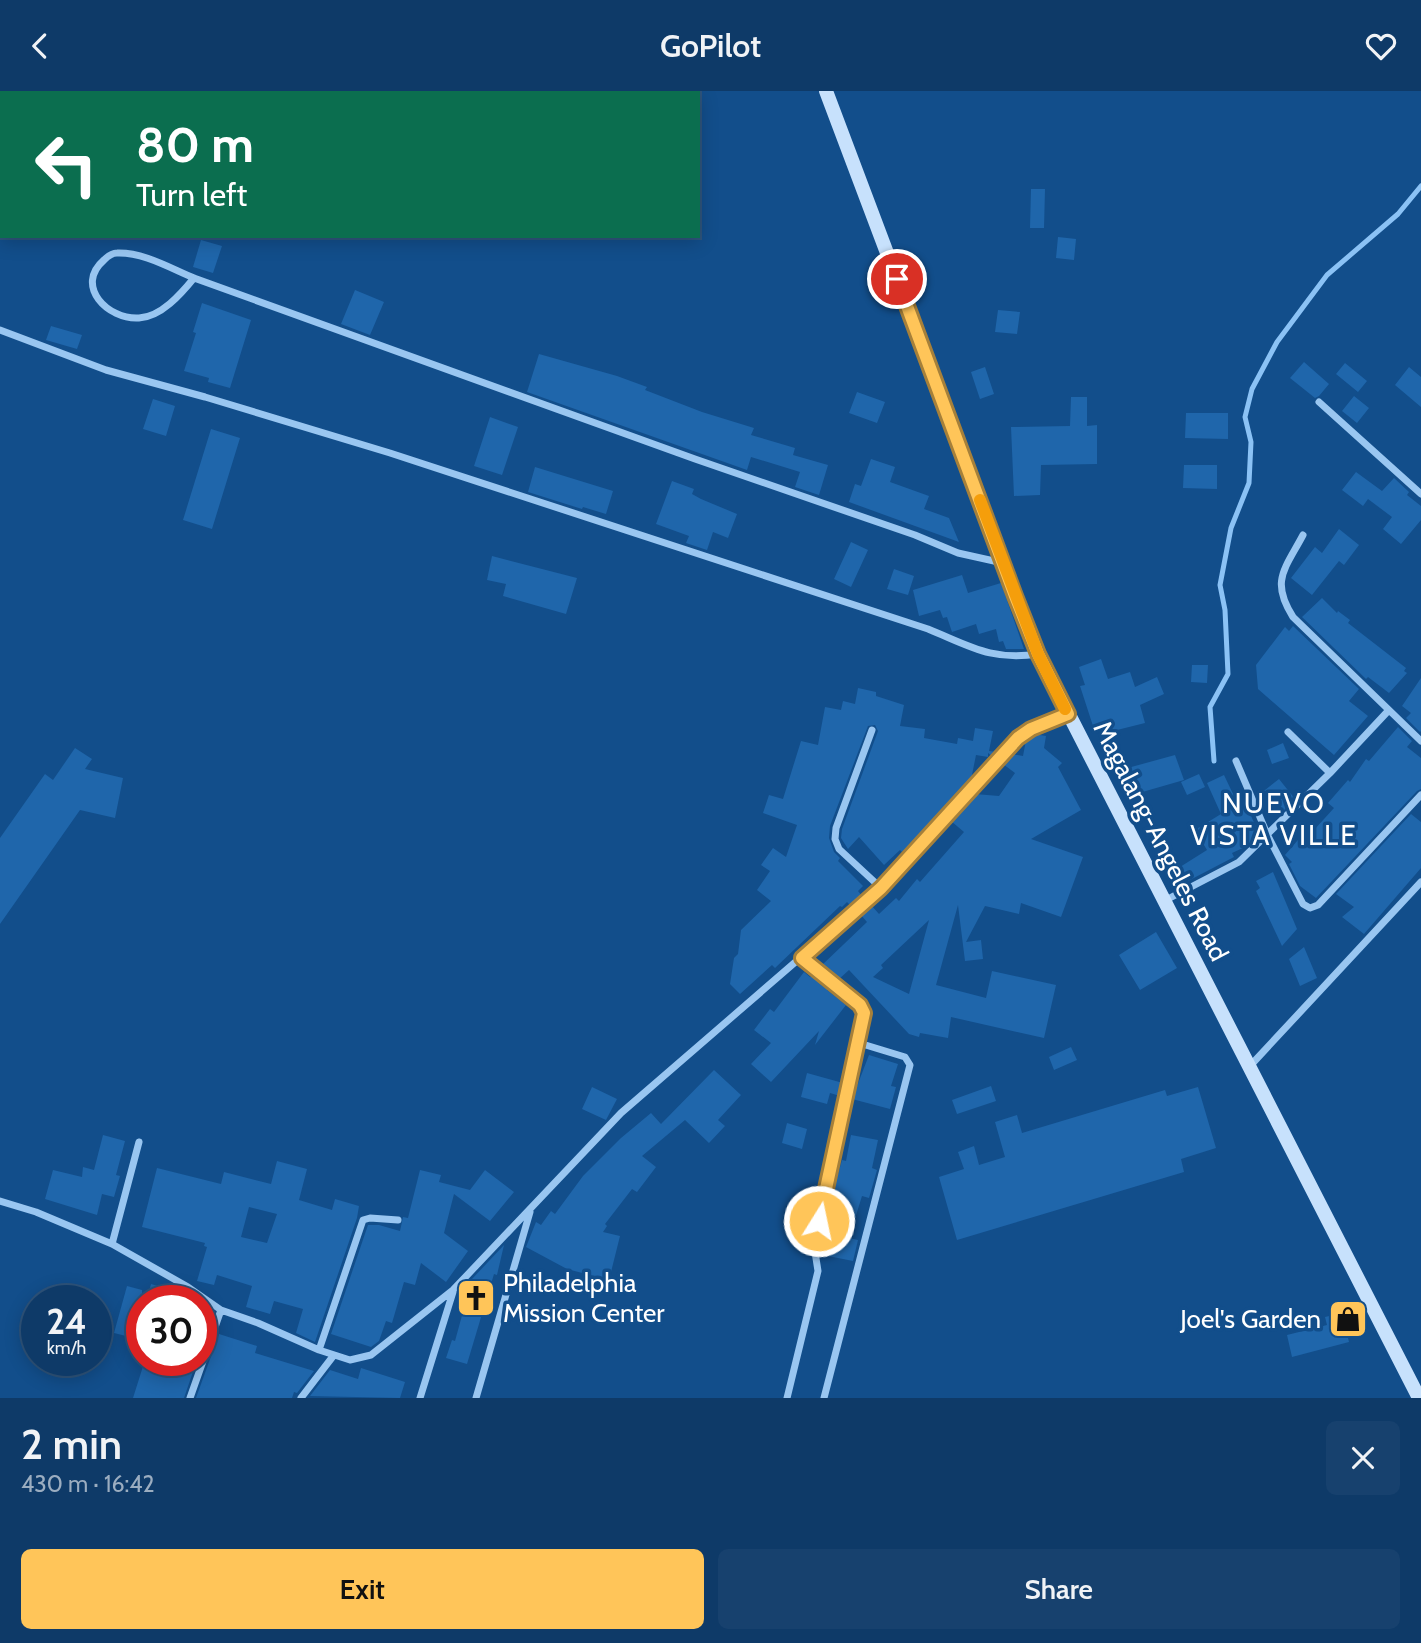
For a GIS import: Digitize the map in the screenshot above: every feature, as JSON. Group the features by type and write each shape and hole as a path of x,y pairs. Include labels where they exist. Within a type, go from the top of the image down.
{"main road":[{"name":"Magalang-Angeles Road","path":"826,91 1038,654 1419,1398"}],"street":[{"path":"194,278 179,297 159,311 140,319 118,315 92,291 92,276 101,263 113,253 133,253 194,278 695,459 915,535 958,553 1004,563"},
{"path":"0,330 106,370 390,453 928,629 983,652 1002,657 1038,654"},
{"path":"1319,402 1421,493"},
{"path":"1303,535 1284,570 1280,585 1283,601 1293,617 1421,741"},
{"path":"1164,901 1239,862 1268,836 1389,710"},
{"path":"0,1201 36,1212 112,1244 188,1287 221,1310 350,1360 371,1355 453,1290 621,1113 881,888 1018,738 1031,729 1068,714"},
{"path":"872,730 836,828 835,839 839,849 881,888"},
{"path":"1288,732 1330,773"},
{"path":"1236,761 1268,836 1303,904 1310,908 1318,905 1421,795"},
{"path":"1250,1066 1421,882"},
{"path":"787,1398 817,1278 815,1252 823,1198 864,1018 863,1008 802,958"},
{"path":"824,1398 910,1065 905,1057 859,1043"},
{"path":"112,1244 139,1142"},
{"path":"476,1398 531,1208"},
{"path":"319,1350 363,1220 398,1220"},
{"path":"420,1398 453,1290"},
{"path":"190,1398 221,1310"},
{"path":"301,1398 334,1355"}],"building":[{"path":"1031,189 1045,189 1044,228 1030,228"},
{"path":"1058,237 1076,239 1074,260 1056,258"},
{"path":"201,240 222,246 213,273 193,267"},
{"path":"355,290 384,302 370,335 341,324"},
{"path":"202,303 251,320 230,388 208,382 209,378 184,371"},
{"path":"998,310 1020,312 1017,334 995,332"},
{"path":"51,326 82,335 77,349 46,340"},
{"path":"539,354 647,387 645,390 702,412 754,428 751,435 795,448 793,455 828,465 819,495 795,487 800,472 751,457 747,470 527,392"},
{"path":"1304,362 1329,384 1315,398 1290,378"},
{"path":"1345,363 1367,381 1358,392 1336,374"},
{"path":"985,367 994,394 980,399 971,372"},
{"path":"1409,367 1421,377 1421,407 1395,385"},
{"path":"857,392 885,402 877,423 849,413"},
{"path":"1354,396 1369,408 1357,423 1342,411"},
{"path":"1071,397 1087,397 1087,426 1097,425 1097,464 1041,465 1040,495 1014,496 1011,427 1070,426"},
{"path":"153,399 175,406 166,436 143,429"},
{"path":"1186,413 1228,413 1228,439 1185,438"},
{"path":"490,417 518,427 502,475 474,466"},
{"path":"211,429 240,438 212,529 183,520"},
{"path":"871,459 895,467 890,482 929,496 924,509 949,518 959,542 849,502 855,484 861,486"},
{"path":"1184,465 1217,465 1217,489 1183,488"},
{"path":"535,467 613,491 606,514 528,492"},
{"path":"1356,472 1382,491 1394,478 1409,492 1407,495 1421,506 1421,520 1401,544 1383,529 1392,517 1368,499 1363,506 1342,490"},
{"path":"672,481 694,489 692,494 701,499 737,514 728,538 713,532 707,550 686,543 689,536 656,524"},
{"path":"1339,529 1359,545 1344,565 1339,561 1312,595 1291,578 1315,547 1322,553"},
{"path":"851,542 868,550 851,587 834,579"},
{"path":"492,556 577,578 566,614 503,596 506,584 487,580"},
{"path":"894,569 914,576 908,595 887,589"},
{"path":"962,575 968,593 1001,583 1024,649 1006,649 1003,641 999,642 996,629 979,634 976,624 952,632 947,617 943,618 940,610 919,616 913,590"},
{"path":"1322,598 1337,613 1338,611 1350,620 1348,623 1406,668 1404,671 1407,673 1389,693 1368,677 1366,679 1302,617"},
{"path":"1293,626 1359,689 1349,701 1368,716 1334,755 1258,689 1256,665 1285,627 1289,631"},
{"path":"1101,659 1108,679 1130,672 1135,687 1157,677 1164,694 1140,705 1145,723 1117,730 1118,734 1104,738 1099,724 1093,726 1080,686 1085,685 1079,667"},
{"path":"1192,665 1208,665 1207,683 1191,682"},
{"path":"1421,678 1420,732 1406,718 1411,713 1402,706"},
{"path":"858,688 876,692 876,696 904,705 900,726 925,729 924,738 957,744 958,738 973,741 975,728 993,731 989,751 997,752 993,757 988,753 988,757 976,755 971,780 902,852 900,850 884,865 859,837 848,849 841,838 878,731 875,725 868,726 830,826 829,838 834,852 840,858 838,861 863,886 858,891 862,896 851,906 847,902 840,906 775,968 772,965 740,994 730,984 741,930 771,901 757,890 770,871 761,865 773,848 786,857 797,825 763,813 769,795 783,799 801,741 818,745 825,707 841,710 843,701 855,704"},
{"path":"1398,727 1412,741 1407,747 1421,758 1421,789 1316,898 1300,886 1289,864 1292,862 1285,855 1310,826 1314,830 1334,808 1328,803"},
{"path":"1034,734 1046,736 1044,748 1062,763 1058,767 1081,810 1031,839 1083,857 1061,917 1021,903 1019,914 985,906 966,942 981,940 983,959 965,961 958,905 936,985 986,998 992,971 1056,985 1044,1038 951,1017 948,1038 920,1033 919,1037 909,1034 849,970 838,980 821,966 867,922 860,914 871,905 879,914 896,898 899,901 917,879 920,882 964,832 951,821 975,794 999,796 1015,773 1003,764 1011,754 1023,756 1026,740","holes":["929,920 909,994 873,977 883,968 881,965"]},
{"path":"1283,743 1289,758 1272,764 1267,750"},
{"path":"75,748 92,759 85,769 123,778 115,818 80,810 0,924 0,838 45,774 53,780"},
{"path":"1175,755 1184,780 1132,795 1124,769"},
{"path":"1199,774 1205,787 1187,795 1181,782"},
{"path":"1224,775 1234,796 1241,793 1259,834 1245,847 1232,853 1234,857 1188,881 1180,867 1207,850 1195,830 1221,814 1207,783"},
{"path":"1279,779 1295,799 1278,816 1260,794"},
{"path":"1411,814 1421,822 1421,868 1364,934 1342,917 1354,907 1336,894"},
{"path":"1273,872 1297,929 1282,946 1256,891 1260,888 1256,881"},
{"path":"1156,932 1177,968 1140,990 1119,955"},
{"path":"1304,947 1317,978 1300,986 1289,959"},
{"path":"804,972 810,977 813,975 846,1005 815,1045 819,1031 771,1082 751,1064 771,1043 754,1030 770,1009 774,1012"},
{"path":"1071,1047 1077,1060 1054,1070 1049,1057"},
{"path":"869,1055 898,1064 891,1086 896,1087 890,1109 852,1099"},
{"path":"714,1070 741,1095 718,1120 725,1126 709,1143 685,1120 642,1156 656,1167 637,1192 632,1189 605,1224 607,1226 603,1232 620,1236 609,1280 567,1269 526,1247 536,1222 541,1225 551,1211 555,1214 583,1176 621,1138 651,1113 661,1124"},
{"path":"807,1073 843,1083 840,1096 830,1093 827,1104 801,1097"},
{"path":"991,1086 996,1101 957,1114 952,1100"},
{"path":"592,1087 617,1099 606,1120 582,1109"},
{"path":"1198,1087 1216,1148 1181,1159 1184,1172 957,1240 939,1177 964,1169 958,1152 974,1146 979,1165 1005,1157 995,1122 1017,1115 1022,1133 1165,1090 1167,1096"},
{"path":"787,1123 807,1129 802,1149 782,1143"},
{"path":"103,1135 125,1141 116,1175 120,1176 114,1197 102,1194 97,1215 45,1199 53,1170 82,1177 83,1167 94,1170"},
{"path":"851,1135 878,1140 872,1168 877,1170 869,1198 862,1196 849,1238 858,1240 853,1261 823,1255 834,1189 842,1160 846,1161"},
{"path":"277,1161 307,1169 299,1200 332,1210 335,1199 359,1206 315,1342 296,1333 303,1309 274,1301 270,1314 246,1307 252,1286 217,1275 214,1285 197,1281 207,1247 204,1246 205,1243 142,1227 157,1168 221,1184 224,1172 271,1184","holes":["249,1207 277,1214 267,1243 241,1237"]},
{"path":"420,1170 441,1175 439,1182 470,1190 485,1170 514,1192 490,1221 454,1194 444,1233 468,1251 446,1282 421,1263 415,1285 404,1282 392,1323 386,1321 379,1341 371,1347 331,1334 368,1225 400,1231 403,1217 408,1218"},
{"path":"504,1245 497,1275 494,1274 467,1364 446,1358 452,1340 455,1341 472,1279"},
{"path":"126,1290 126,1336 114,1333"},
{"path":"1342,1313 1349,1342 1292,1357 1287,1335 1327,1325 1325,1317"},
{"path":"219,1334 257,1346 255,1353 314,1371 297,1393 294,1392 292,1398 196,1398 204,1376 217,1376"},
{"path":"361,1368 405,1382 400,1398 310,1396 330,1370 358,1379"},
{"path":"140,1376 192,1376 184,1398 133,1398"}],"waterway":[{"path":"1214,761 1210,707 1228,674 1225,610 1220,585 1231,528 1249,483 1251,442 1245,417 1252,389 1277,342 1327,275 1398,214 1421,186"}],"slow traffic":[{"path":"980,500 1038,654 1065,709"}],"place":[{"name":"Philadelphia Mission Center","path":"476,1298"},
{"name":"Joel's Garden","path":"1348,1319"}],"district":[{"name":"NUEVO VISTA VILLE","path":"1274,819"}],"route":[{"path":"819,1221 864,1013 860,1005 802,958 881,888 1018,738 1031,729 1068,714 1038,654 1015,596 897,279"}]}
